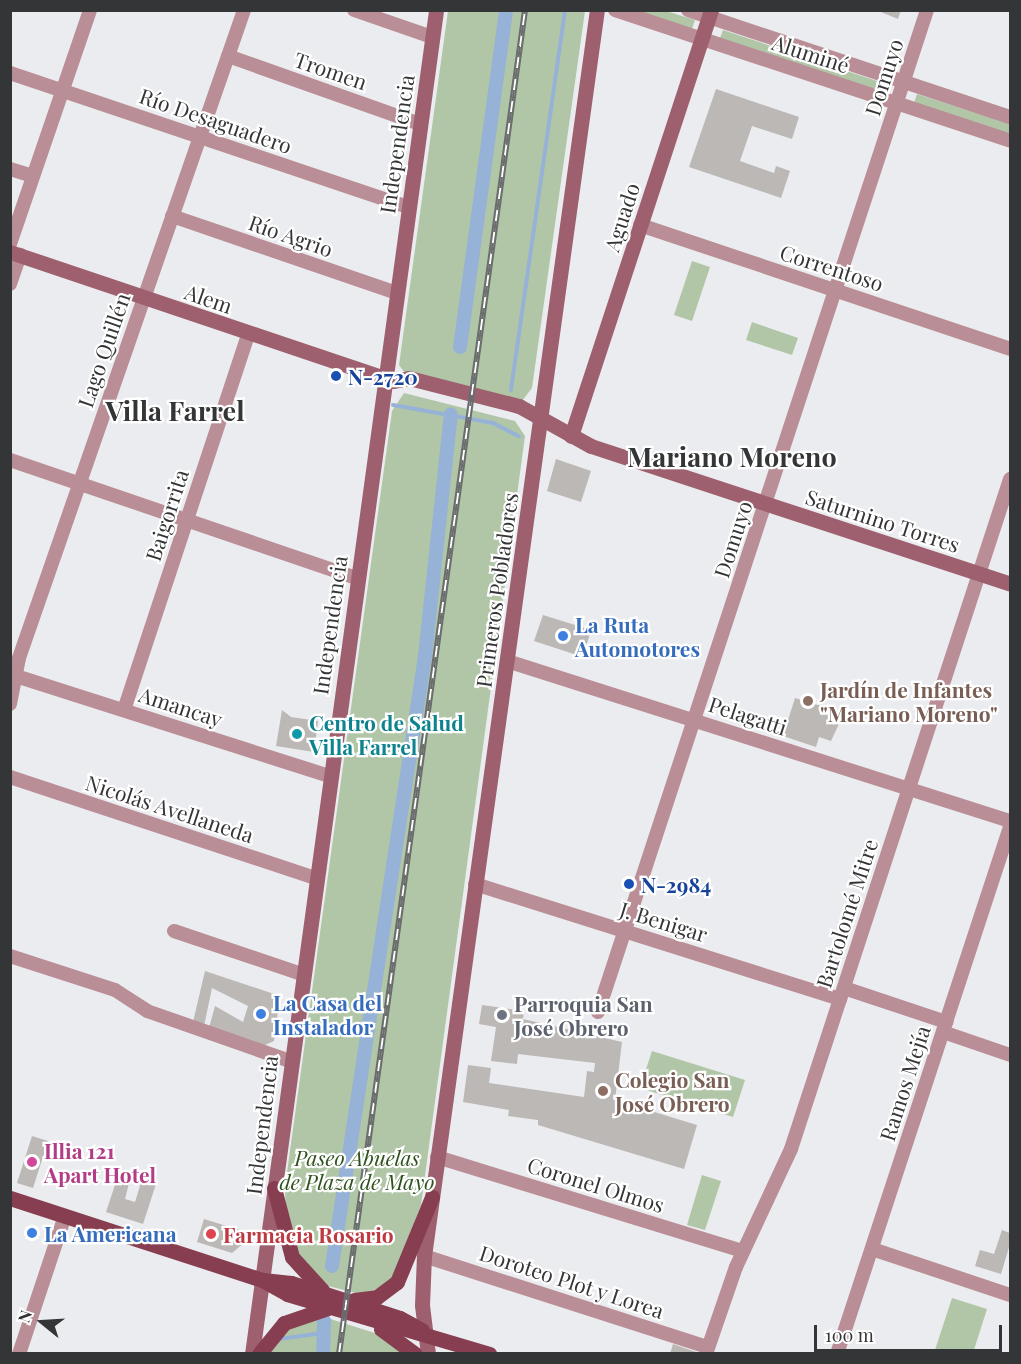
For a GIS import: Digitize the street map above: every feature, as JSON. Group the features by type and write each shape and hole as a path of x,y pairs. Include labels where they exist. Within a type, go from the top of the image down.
{"main road":[{"path":"274,1188 292,1257 329,1301"},
{"path":"259,1353 290,1319 329,1301 376,1297 397,1282 432,1197"},
{"path":"10,1198 329,1301 360,1317 415,1353"},
{"path":"347,1301 404,1319 424,1332"},
{"path":"360,1317 424,1332 489,1353"}],"street":[{"path":"10,284 14,250 33,176 90,10"},
{"name":"Lago Quillén","path":"10,704 19,677 20,658 78,484 243,10"},
{"path":"354,10 432,37"},
{"name":"Independencia","path":"252,1353 357,578 389,381 397,293 436,10"},
{"name":"Primeros Pobladores","path":"428,1353 424,1332 424,1256 597,10"},
{"name":"Aluminé","path":"615,10 1011,141"},
{"name":"Aluminé","path":"688,10 709,14 1011,117"},
{"name":"Domuyo","path":"598,1012 927,10"},
{"name":"Aguado","path":"571,436 709,14"},
{"name":"Tromen","path":"228,56 420,124"},
{"name":"Río Desaguadero","path":"10,73 409,207"},
{"path":"10,169 33,176"},
{"name":"Río Agrio","path":"172,216 397,293"},
{"name":"Correntoso","path":"640,225 1011,349"},
{"name":"Alem","path":"14,250 143,297 389,381 540,419"},
{"name":"Baigorrita","path":"124,710 248,333"},
{"name":"Saturnino Torres","path":"540,419 571,436 1011,584"},
{"path":"10,460 186,522 357,578"},
{"name":"Bartolomé Mitre","path":"707,1350 743,1251 787,1160 1011,479"},
{"name":"Pelagatti","path":"507,661 1011,821"},
{"name":"Amancay","path":"19,677 330,776"},
{"name":"Nicolás Avellaneda","path":"10,777 315,878"},
{"name":"Ramos Mejía","path":"837,1353 1011,827"},
{"name":"J. Benigar","path":"475,884 625,931 842,993 944,1027 1011,1055"},
{"path":"174,931 302,974"},
{"path":"10,956 116,990 147,1011 290,1061"},
{"name":"Coronel Olmos","path":"437,1157 743,1251"},
{"path":"19,1353 65,1216"},
{"path":"872,1249 1011,1295"},
{"name":"Doroteo Plot y Lorea","path":"424,1256 707,1350"}],"green space":[{"path":"448,11 585,11 532,388 522,401 405,373 399,365"},
{"path":"634,11 666,11 695,20 692,29"},
{"path":"723,30 880,82 877,91 720,38"},
{"path":"917,94 1010,124 1010,135 914,103"},
{"path":"692,261 710,267 692,321 674,315"},
{"path":"752,322 798,338 792,355 746,340"},
{"name":"Paseo Abuelas de Plaza de Mayo","path":"404,393 515,421 525,436 421,1205 391,1282 364,1295 324,1285 304,1268 286,1215 285,1187 392,411"},
{"path":"652,1051 745,1080 733,1117 640,1088"},
{"path":"702,1175 721,1181 705,1230 687,1225"},
{"path":"952,1298 987,1309 973,1353 934,1353"},
{"path":"321,1316 381,1335 407,1354 265,1354 286,1328"}],"building":[{"path":"876,10 901,10 898,19"},
{"path":"716,89 799,117 792,139 752,126 740,161 774,173 776,166 790,171 781,198 689,167"},
{"path":"556,459 591,471 581,502 547,491"},
{"name":"La Ruta Automotores","path":"543,615 591,630 583,657 534,641"},
{"path":"795,698 844,713 831,741 819,737 816,747 783,736"},
{"name":"Centro de Salud Villa Farrel","path":"282,710 291,717 318,721 314,752 276,746"},
{"name":"La Casa del Instalador","path":"205,971 280,996 274,1041 263,1046 209,1028 215,1006 243,1022 248,1006 212,988 204,1026 193,1022"},
{"path":"482,1005 524,1011 523,1019 622,1042 615,1100 697,1125 684,1169 538,1125 538,1120 508,1116 509,1110 463,1102 468,1065 491,1068 489,1083 584,1097 587,1071 594,1072 595,1063 518,1054 517,1064 491,1061 496,1027 479,1024"},
{"name":"Illia 121 Apart Hotel","path":"32,1136 48,1141 33,1188 17,1183"},
{"path":"143,1176 157,1181 143,1224 106,1212 117,1179 129,1183 125,1199 135,1202"},
{"path":"204,1219 246,1232 245,1242 232,1253 197,1242"},
{"path":"1002,1230 1010,1233 1010,1244 1001,1274 975,1266 980,1250 994,1254"},
{"path":"673,1344 699,1353 699,1354 670,1354"}],"waterway":[{"path":"460,347 506,10"},
{"path":"511,390 565,10"},
{"path":"393,405 493,423 519,436"},
{"path":"332,1266 425,656 451,414"},
{"path":"323,1354 324,1321"},
{"path":"279,1339 324,1333"}],"railway":[{"path":"339,1354 525,10"}],"place":[{"name":"N-2720","path":"336,376"},
{"name":"La Ruta Automotores","path":"563,636"},
{"name":"Jardín de Infantes \"Mariano Moreno\"","path":"808,701"},
{"name":"Centro de Salud Villa Farrel","path":"297,734"},
{"name":"N-2984","path":"629,884"},
{"name":"La Casa del Instalador","path":"261,1014"},
{"name":"Parroquia San José Obrero","path":"502,1015"},
{"name":"Colegio San José Obrero","path":"603,1091"},
{"name":"Illia 121 Apart Hotel","path":"32,1162"},
{"name":"La Americana","path":"32,1233"},
{"name":"Farmacia Rosario","path":"211,1234"}],"district":[{"name":"Villa Farrel","path":"175,411"},
{"name":"Mariano Moreno","path":"732,457"}]}
